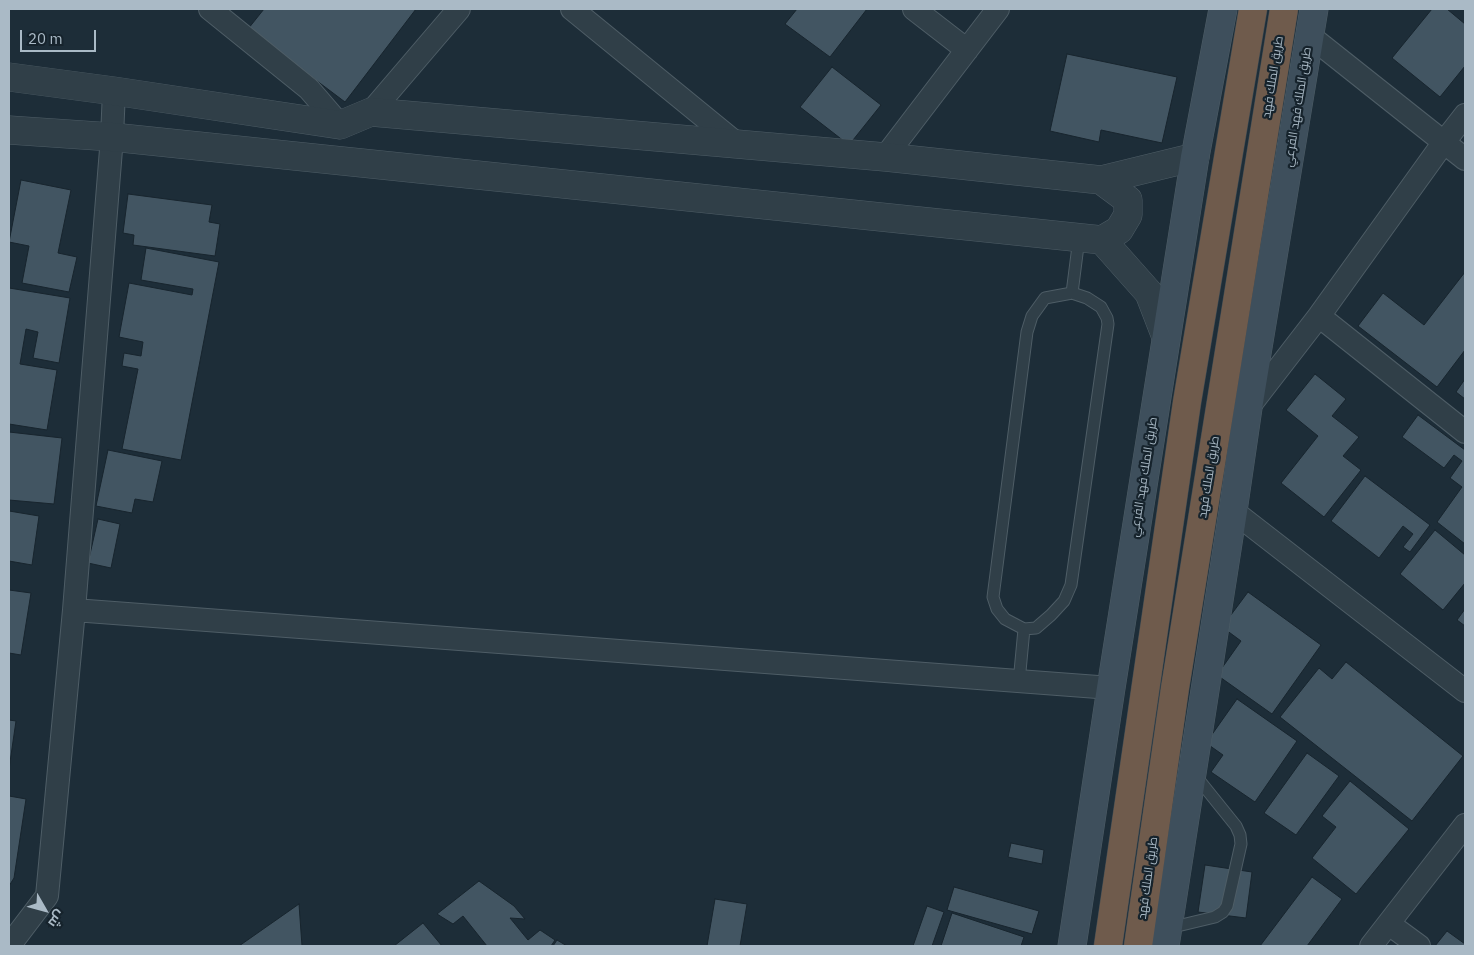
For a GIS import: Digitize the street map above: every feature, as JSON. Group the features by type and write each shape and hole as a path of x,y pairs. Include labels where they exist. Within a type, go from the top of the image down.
{"highway":[{"path":"1108,946 1188,402 1253,9"},
{"name":"طريق الملك فهد","path":"1138,946 1176,688 1284,9"}],"main road":[{"name":"طريق الملك فهد الفرعي","path":"1072,946 1195,157 1223,9"},
{"name":"طريق الملك فهد الفرعي","path":"1166,937 1248,408 1314,9"}],"street":[{"path":"210,9 309,89 340,125"},
{"path":"372,112 460,9"},
{"path":"572,9 736,143"},
{"path":"914,9 967,50"},
{"path":"884,156 998,9"},
{"path":"1310,36 1465,159"},
{"path":"9,77 340,125 372,112 884,156 1101,180 1195,157"},
{"path":"9,946 47,896 74,610 112,137 114,91"},
{"path":"1248,408 1465,115"},
{"path":"9,130 112,137 1090,239 1119,230 1128,215 1128,200 1101,180"},
{"path":"1090,239 1149,293 1166,338"},
{"path":"1318,316 1465,432"},
{"path":"1233,511 1465,691"},
{"path":"74,610 1111,688"},
{"path":"1372,946 1465,825"},
{"path":"1389,924 1419,946"}],"lane":[{"path":"1072,293 1090,239"},
{"path":"1072,293 1087,298 1101,307 1108,324 1071,585 1064,601 1051,615 1036,628 1024,629 1005,620 997,609 993,597 1027,332 1032,316 1045,298 1072,293"},
{"path":"1019,682 1024,629"},
{"path":"1166,937 1223,912 1227,906 1241,844 1236,826 1191,771"}],"building":[{"path":"264,9 416,9 345,102 248,29"},
{"path":"797,9 867,9 830,57 785,24"},
{"path":"1432,9 1447,9 1465,24 1465,66 1440,97 1392,58"},
{"path":"1067,54 1177,77 1162,143 1101,130 1099,142 1050,131"},
{"path":"832,67 881,105 849,145 800,107"},
{"path":"21,180 71,190 58,253 77,257 69,292 22,283 29,246 9,242"},
{"path":"128,194 212,205 209,222 220,224 215,256 133,245 134,235 123,233"},
{"path":"146,248 219,262 181,460 122,449 138,369 122,366 124,353 141,356 143,342 119,337 129,283 192,295 193,289 141,280"},
{"path":"1465,272 1465,350 1437,387 1358,326 1383,293 1424,325"},
{"path":"9,288 70,298 59,363 33,358 38,332 26,329 20,364 57,370 47,430 9,424"},
{"path":"1315,374 1346,399 1332,416 1359,437 1343,456 1361,470 1324,517 1281,483 1318,436 1286,410"},
{"path":"1465,379 1465,399 1456,392"},
{"path":"1418,415 1465,450 1465,544 1437,522 1462,487 1450,478 1462,461 1454,455 1444,468 1402,437"},
{"path":"9,432 62,438 54,504 9,500"},
{"path":"108,450 162,461 153,502 135,499 132,513 96,506"},
{"path":"1365,476 1430,525 1410,552 1403,547 1413,534 1403,526 1379,558 1331,521"},
{"path":"9,511 39,516 32,565 9,561"},
{"path":"98,519 120,524 111,568 88,563"},
{"path":"1435,530 1465,555 1465,583 1443,610 1400,574"},
{"path":"9,590 31,593 21,655 9,653"},
{"path":"1248,592 1321,645 1272,714 1217,675 1241,641 1222,627"},
{"path":"1465,609 1465,626 1457,620"},
{"path":"1346,662 1463,756 1412,821 1280,717 1319,668 1332,679"},
{"path":"1237,699 1297,741 1255,802 1211,772 1223,755 1206,743"},
{"path":"9,720 16,721 9,769"},
{"path":"1307,753 1339,776 1296,835 1264,813"},
{"path":"1350,781 1409,829 1356,894 1312,858 1336,827 1322,816"},
{"path":"9,796 26,799 14,878 9,886"},
{"path":"1011,843 1044,850 1042,864 1008,857"},
{"path":"1205,865 1252,872 1246,918 1198,912"},
{"path":"1312,877 1342,899 1307,946 1260,946"},
{"path":"479,881 514,906 525,919 510,918 528,940 540,930 555,940 551,946 487,946 463,916 453,924 437,914"},
{"path":"954,887 1039,911 1032,934 947,910"},
{"path":"715,899 747,904 740,946 707,946"},
{"path":"299,904 302,946 239,946"},
{"path":"927,906 944,912 932,946 913,946"},
{"path":"952,913 1024,937 1021,946 941,946"},
{"path":"423,923 442,946 394,946"},
{"path":"1447,931 1465,944 1465,946 1435,946"},
{"path":"557,940 567,946 553,946"}]}
